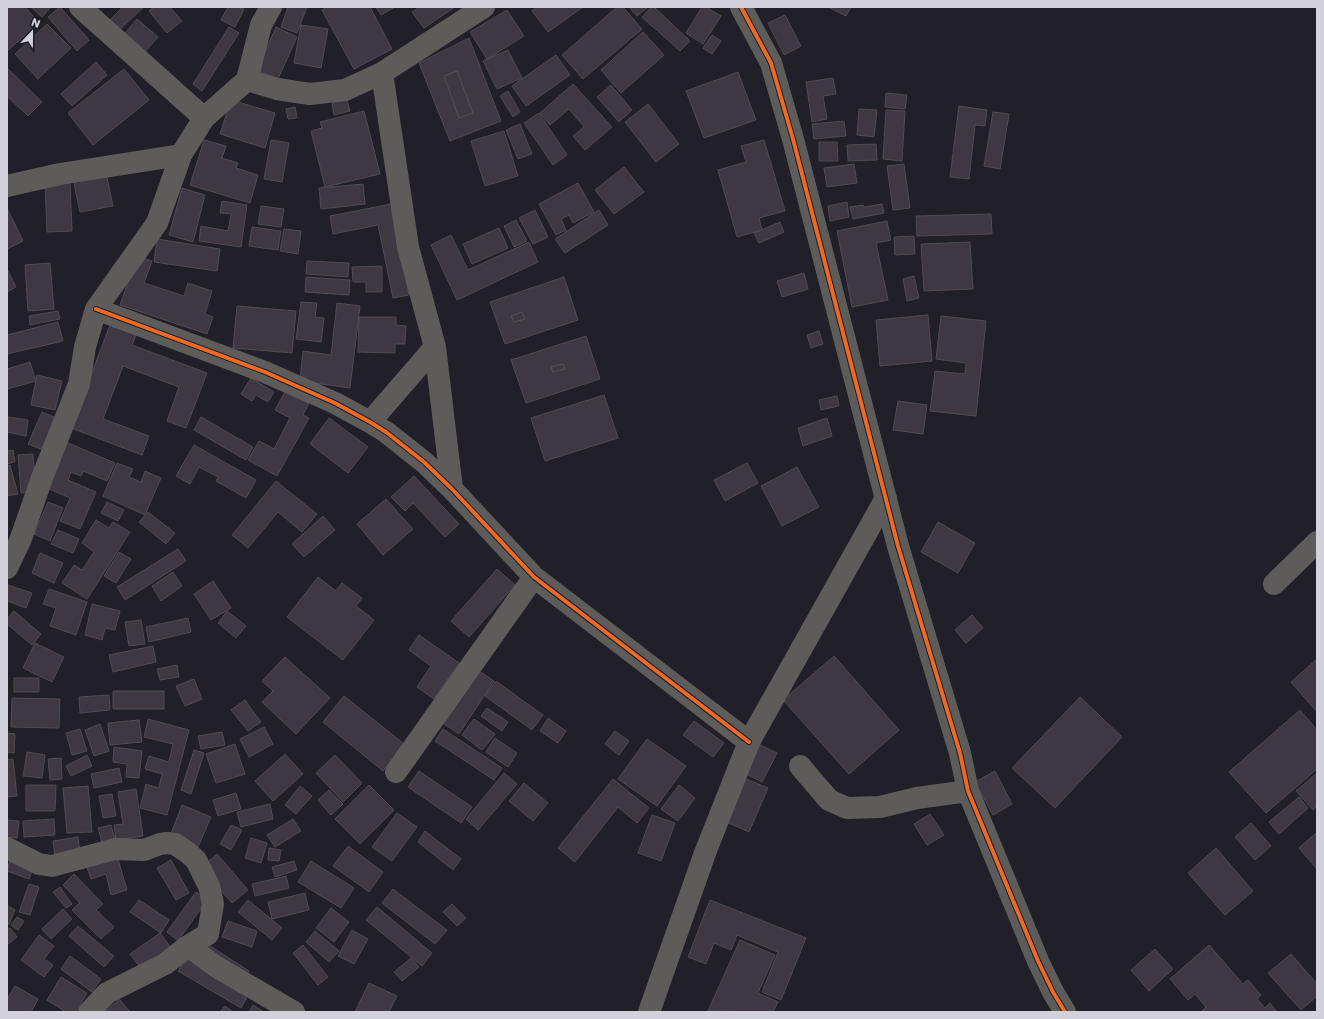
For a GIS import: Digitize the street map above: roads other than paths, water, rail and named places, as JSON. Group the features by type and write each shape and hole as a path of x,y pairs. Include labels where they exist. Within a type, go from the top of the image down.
{"street":[{"path":"80,7 204,118"},
{"path":"7,568 14,535 42,478 79,384 85,347 96,309 156,223 181,155 204,118 247,80 261,25 271,7"},
{"path":"247,80 276,89 310,94 345,90 382,73 484,7"},
{"path":"741,7 774,70 898,546 960,753 968,791 1038,961 1053,992 1065,1012"},
{"path":"382,73 408,248 435,347 452,489"},
{"path":"7,186 60,174 181,155"},
{"path":"96,309 265,372 335,403 386,432 424,462 452,489 534,577 749,742"},
{"path":"370,422 435,347"},
{"path":"650,1012 705,853 749,742 886,498"},
{"path":"1274,584 1317,542"},
{"path":"396,772 534,577"},
{"path":"800,766 829,800 847,808 880,807 917,798 968,791"},
{"path":"7,848 39,864 52,866 115,849 144,850 160,844 175,844 196,860 209,886 213,904 208,934 188,946 165,964 107,993 89,1012"},
{"path":"188,946 215,966 294,1012"}]}
